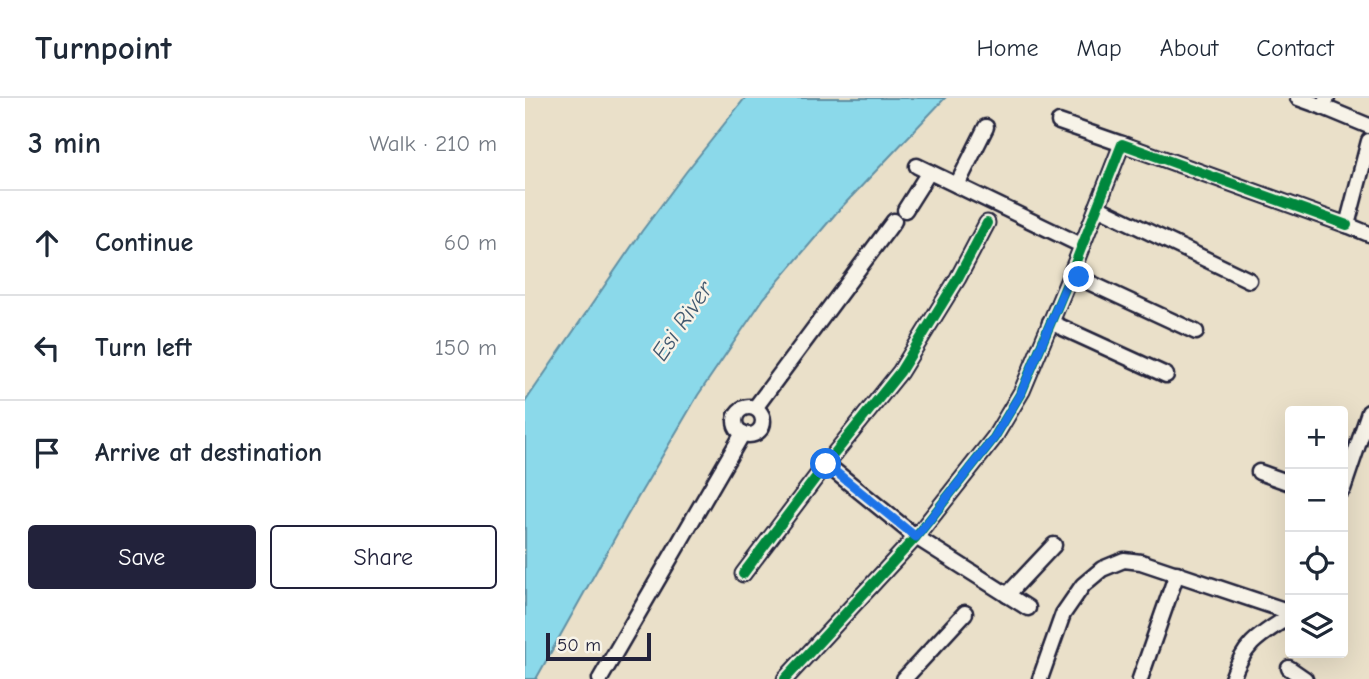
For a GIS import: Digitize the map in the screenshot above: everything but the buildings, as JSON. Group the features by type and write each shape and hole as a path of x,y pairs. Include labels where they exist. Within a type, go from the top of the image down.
{"street":[{"path":"1298,98 1325,102 1369,126"},
{"path":"1059,122 1369,234"},
{"path":"957,185 986,127"},
{"path":"1347,225 1369,141"},
{"path":"785,679 916,537 994,438 1022,391 1122,144"},
{"path":"905,210 923,169 1081,244"},
{"path":"1097,207 1249,280"},
{"path":"600,679 743,433 751,434 762,426 763,418 755,408 894,220"},
{"path":"743,574 900,372 958,278 987,223"},
{"path":"1071,274 1196,332"},
{"path":"1050,322 1166,375"},
{"path":"1348,474 1369,412"},
{"path":"826,464 916,537 1027,608"},
{"path":"1259,472 1285,481"},
{"path":"1007,595 1054,545"},
{"path":"1040,679 1063,614 1083,585 1102,569 1124,561 1141,562 1177,573 1285,612"},
{"path":"1140,679 1177,573"},
{"path":"904,679 965,613"},
{"path":"1232,679 1243,652 1285,618"},
{"path":"1289,668 1305,679"}],"water":[{"name":"Esi River","path":"745,98 945,98 837,212 764,298 698,395 536,679 525,679 525,402 642,231"}],"cycle path":[{"path":"785,679 916,537 994,438 1022,391 1122,144 1347,225"},
{"path":"743,574 900,372 958,278 987,223"}],"route":[{"path":"826,464 916,537 994,438 1022,391 1071,274 1079,277"}]}
